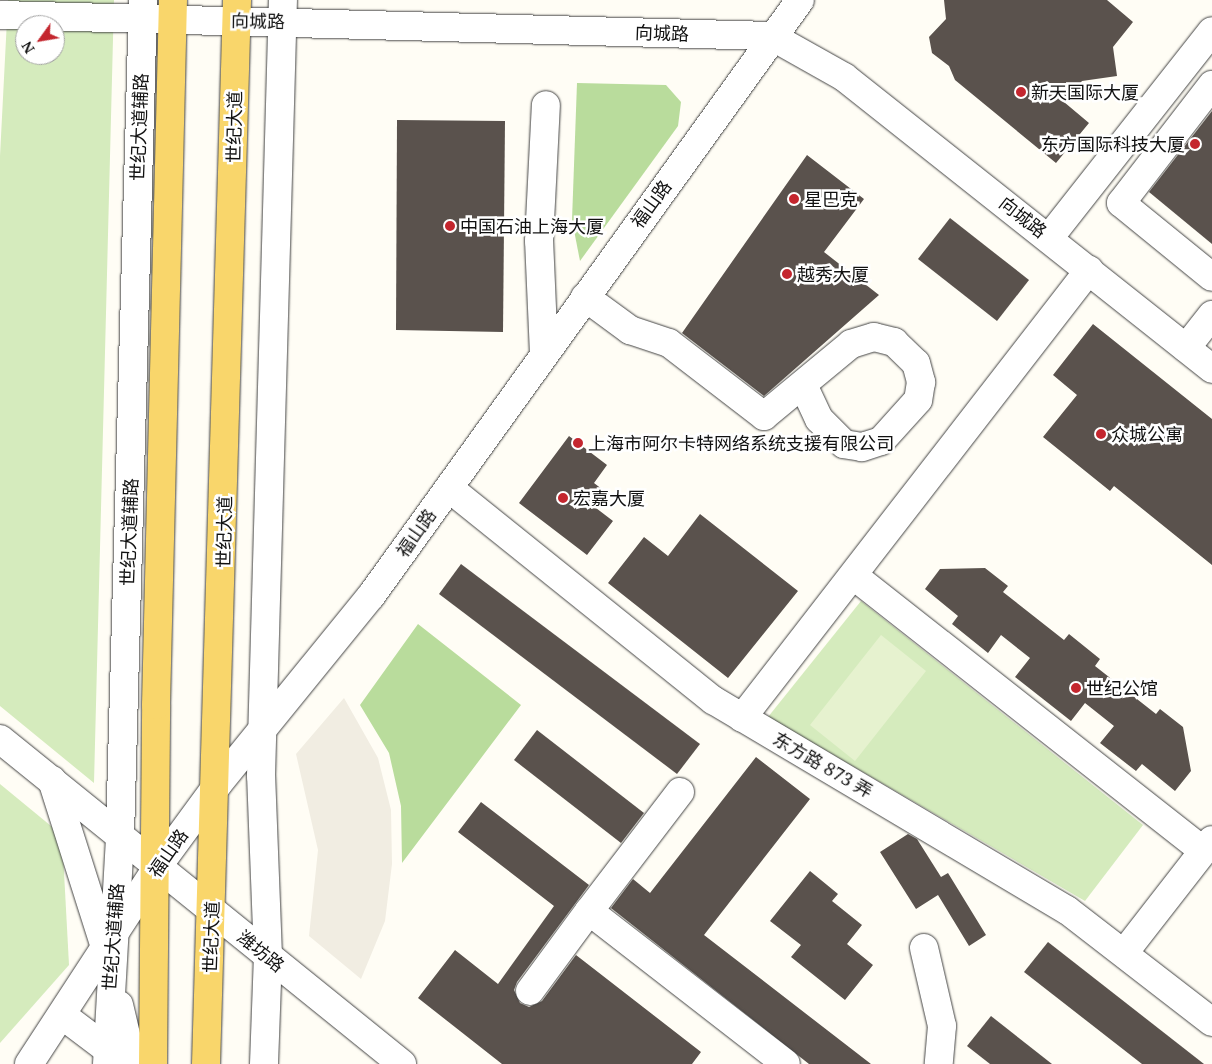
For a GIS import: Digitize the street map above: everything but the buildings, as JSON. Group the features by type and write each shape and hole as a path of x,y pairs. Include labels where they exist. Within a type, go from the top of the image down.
{"main road":[{"path":"153,1064 158,866 156,696 173,10"},
{"name":"世纪大道","path":"206,1064 218,784 237,10"}],"street":[{"path":"771,36 781,0"},
{"name":"福山路","path":"30,1064 62,1015 110,951 158,866 218,784 371,596 771,36 800,0"},
{"name":"向城路","path":"0,15 142,10 283,11 771,36 844,77 1049,238 1212,370"},
{"name":"世纪大道辅路","path":"107,1056 110,951 120,836 142,10"},
{"path":"264,1064 268,956 262,730 283,11"},
{"path":"1049,238 1212,31"},
{"path":"1212,85 1121,203 1212,277"},
{"path":"544,354 539,242 546,105"},
{"path":"742,718 854,576 1089,270"},
{"path":"585,296 630,330 669,343 764,416 803,384"},
{"path":"1186,348 1212,315"},
{"name":"东方路 873 弄","path":"449,488 680,676 742,718 1036,890 1124,953 1212,1022"},
{"path":"854,576 1208,846 1124,953"},
{"name":"潍坊路","path":"0,739 402,1064"},
{"path":"52,780 110,951 133,1064"},
{"path":"530,991 680,792"},
{"path":"589,912 786,1064"},
{"path":"924,948 942,1026 939,1064"},
{"path":"62,1015 107,1056"}],"green space":[{"path":"8,0 114,0 94,783 0,706 0,156"},
{"path":"577,83 666,85 681,102 678,126 580,261 572,220"},
{"path":"861,601 1143,825 1085,901 768,717"},
{"path":"418,624 521,705 402,863 401,806 389,753 360,705"},
{"path":"881,635 926,671 855,761 810,725"},
{"path":"0,784 62,835 69,965 0,1043"}],"shaded area":[{"path":"344,698 378,758 391,810 392,864 385,921 361,979 309,936 318,850 296,754"}],"place":[{"name":"新天国际大厦","path":"1021,92"},
{"name":"东方国际科技大厦","path":"1195,144"},
{"name":"星巴克","path":"794,199"},
{"name":"中国石油上海大厦","path":"450,226"},
{"name":"越秀大厦","path":"787,274"},
{"name":"众城公寓","path":"1101,434"},
{"name":"上海市阿尔卡特网络系统支援有限公司","path":"578,443"},
{"name":"宏嘉大厦","path":"563,498"},
{"name":"世纪公馆","path":"1076,688"}]}
